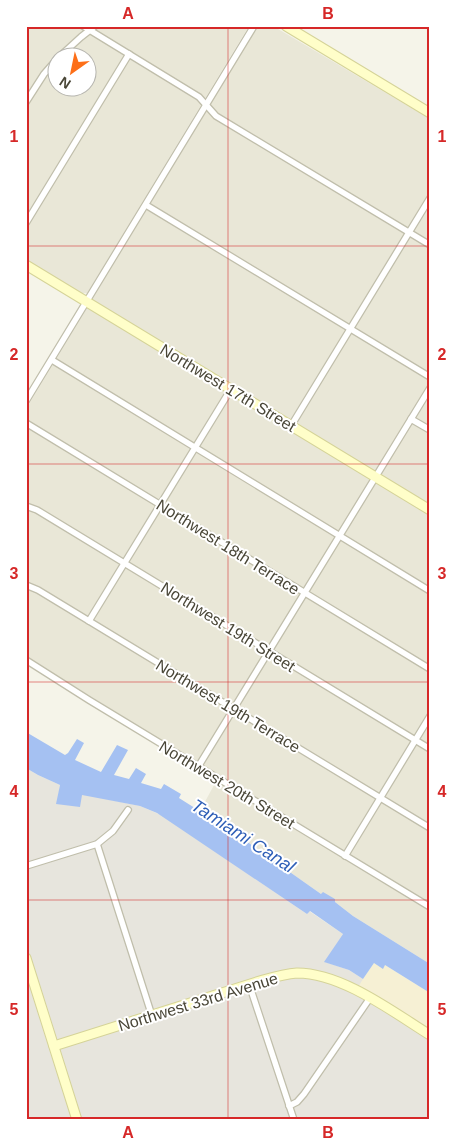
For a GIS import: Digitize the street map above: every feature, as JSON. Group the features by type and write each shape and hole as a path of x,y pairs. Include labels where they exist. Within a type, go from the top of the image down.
{"street":[{"path":"83,26 199,97 216,116 430,245"},
{"path":"69,48 95,26"},
{"path":"26,401 254,26"},
{"path":"286,26 430,113"},
{"path":"26,223 128,54"},
{"path":"26,102 48,70"},
{"path":"291,426 430,198"},
{"path":"146,205 430,377"},
{"name":"Northwest 17th Street","path":"26,265 430,510"},
{"path":"52,360 430,591"},
{"path":"198,767 430,388"},
{"path":"89,621 231,389"},
{"path":"411,419 430,430"},
{"name":"Northwest 18th Terrace","path":"26,424 430,670"},
{"name":"Northwest 19th Street","path":"26,506 37,510 430,749"},
{"name":"Northwest 19th Terrace","path":"26,585 38,590 430,828"},
{"name":"Northwest 20th Street","path":"26,660 198,767 430,907"},
{"path":"345,856 430,716"},
{"path":"26,866 97,844 113,831 128,810"},
{"path":"97,844 152,1016"},
{"path":"26,958 77,1120"},
{"name":"Northwest 33rd Avenue","path":"54,1046 284,974 307,974 338,982 370,998 430,1035"},
{"path":"249,984 294,1120"},
{"path":"289,1106 298,1102 304,1094 370,998"}],"shaded area":[{"path":"26,26 249,26 87,293 76,291 26,261"},
{"path":"258,26 273,26 430,119 430,964 353,916 335,902 335,899 321,894 211,818 210,814 201,809 219,776 26,656 26,409"},
{"path":"26,768 60,785 57,804 82,794 140,806 161,815 307,914 309,911 343,934 325,962 349,970 363,979 355,992 430,1038 430,1120 26,1120"},
{"path":"374,963 385,965 430,993 430,1038 354,992"}],"water":[{"path":"26,732 65,755 77,739 84,743 75,760 101,772 117,745 128,750 114,775 129,779 136,768 146,774 141,783 161,789 164,784 181,794 179,798 198,810 201,809 210,814 211,818 321,894 323,892 335,899 335,902 353,916 430,964 430,993 385,965 383,969 374,963 363,979 349,970 324,962 343,934 310,911 307,914 157,813 140,806 82,795 80,807 56,804 60,785 26,768"}],"water label":[{"name":"Tamiami Canal","path":"243,836"}]}
